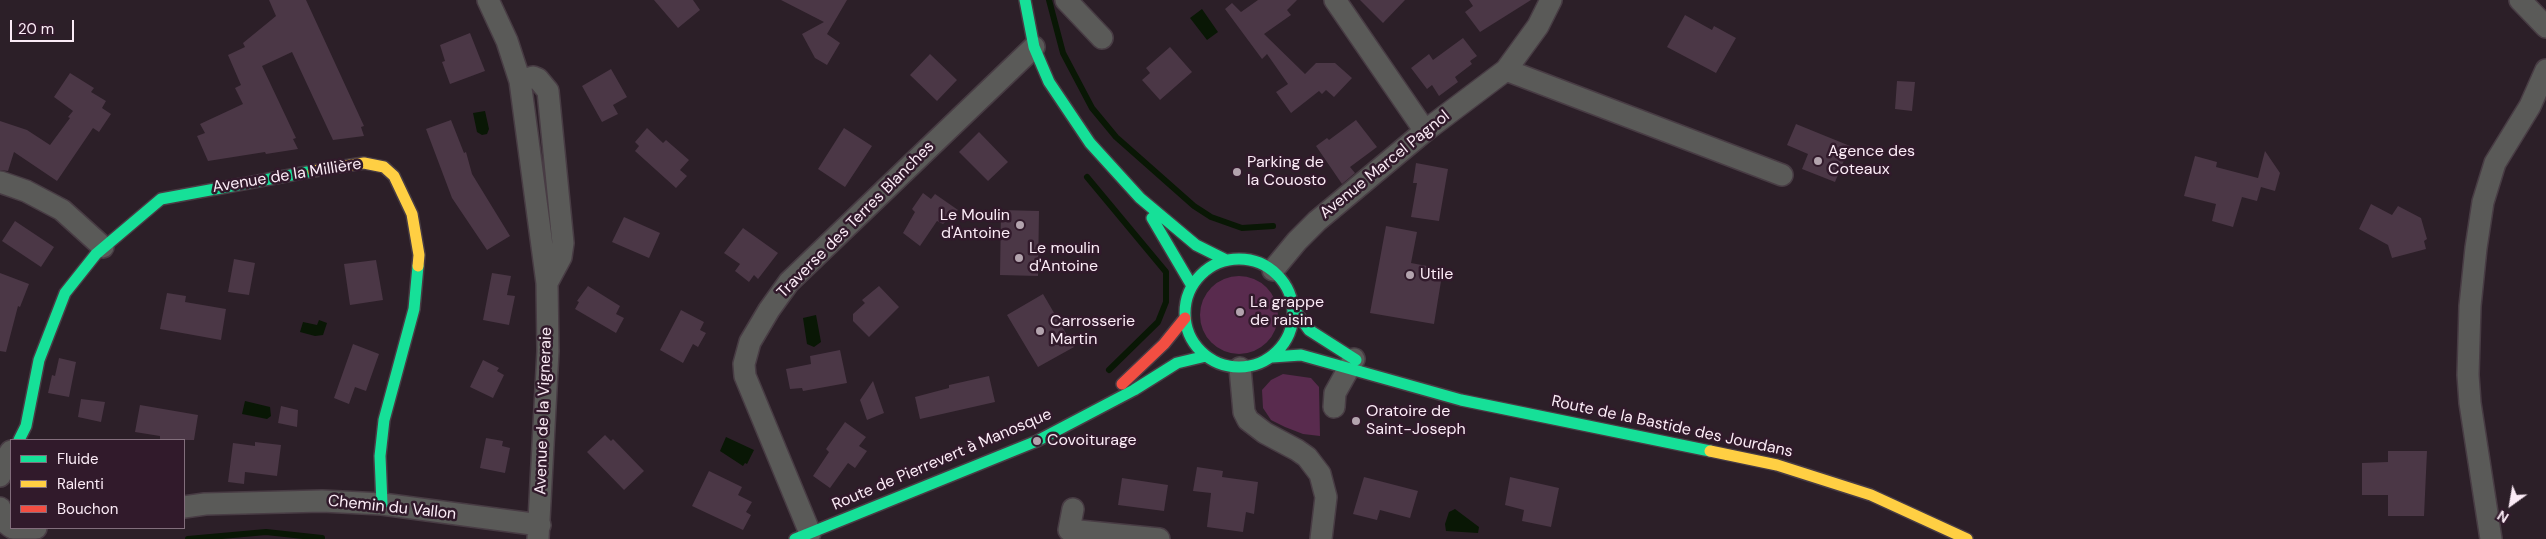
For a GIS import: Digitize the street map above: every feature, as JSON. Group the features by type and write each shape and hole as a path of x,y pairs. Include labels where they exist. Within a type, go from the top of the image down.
{"main road":[{"path":"1025,0 1034,47 1048,82 1090,143 1140,198 1196,245 1226,260"},
{"name":"Avenue de la Millière","path":"20,439 26,426 39,360 58,305 75,279 103,247 148,208 172,196 364,163 384,167 394,176 408,204 418,242 419,255 414,309 382,430 380,456 382,504"},
{"path":"1140,198 1192,286"},
{"path":"1247,259 1273,270 1286,285 1294,309 1289,336 1282,348 1272,357 1260,363 1240,368 1227,366 1206,356 1192,339 1185,318 1186,302 1192,286 1200,274 1212,265 1226,260 1247,259"},
{"name":"Route de la Bastide des Jourdans","path":"1294,309 1309,330 1351,363"},
{"name":"Route de Pierrevert à Manosque","path":"1100,407 1164,344 1185,318"},
{"name":"Route de la Bastide des Jourdans","path":"1272,357 1301,355 1351,363 1392,380 1461,400 1777,465 1871,494 1966,539"},
{"name":"Route de Pierrevert à Manosque","path":"802,536 1037,441 1141,386 1177,363 1206,356"}],"street":[{"name":"Avenue de la Vigneraie","path":"488,0 506,41 520,81 547,283 548,351 539,532"},
{"path":"1066,0 1071,8 1102,38"},
{"path":"1335,0 1425,131"},
{"name":"Avenue Marcel Pagnol","path":"1273,270 1297,240 1317,221 1425,131 1506,70 1538,26 1552,0"},
{"path":"2520,0 2546,27"},
{"name":"Traverse des Terres Blanches","path":"802,536 745,376 744,364 750,342 769,310 789,282 1034,47"},
{"path":"1506,70 1782,175"},
{"path":"2491,539 2470,403 2468,375 2470,306 2476,248 2483,202 2491,172 2530,106 2546,70"},
{"path":"0,182 26,191 62,210 103,247"},
{"path":"1334,407 1335,393 1351,363"},
{"path":"1240,368 1244,412 1248,420 1265,433 1297,450 1311,461 1320,474 1326,497 1321,539"},
{"name":"Chemin du Vallon","path":"185,507 205,504 322,501 382,504 539,532"},
{"path":"0,508 6,523 10,526"},
{"path":"1073,509 1069,530 1159,539"}],"shaded area":[{"path":"1202,9 1218,32 1207,40 1190,18"},
{"path":"485,111 489,129 487,134 482,135 477,132 473,113"},
{"path":"1239,276 1254,279 1267,287 1275,300 1278,315 1275,330 1267,343 1254,351 1239,354 1224,351 1211,343 1203,330 1200,315 1203,300 1211,287 1224,279"},
{"path":"816,315 821,342 814,347 807,344 803,318"},
{"path":"319,320 327,323 323,335 315,336 300,332 303,322 317,325"},
{"path":"1283,374 1311,378 1319,387 1320,436 1303,434 1285,427 1271,420 1263,408 1262,390 1271,380"},
{"path":"245,401 270,407 271,416 267,419 242,414"},
{"path":"726,437 754,450 747,464 745,463 743,466 720,451"},
{"path":"1455,509 1479,527 1478,533 1446,531 1445,524 1449,512"}],"building":[{"path":"269,0 306,0 364,126 361,127 364,136 333,140 292,52 262,66 296,138 293,139 298,149 208,161 197,136 205,133 200,124 243,104 235,88 241,85 228,55 245,47 243,43 276,16"},
{"path":"654,0 693,0 700,10 678,28"},
{"path":"781,0 847,0 827,34 840,43 827,65 815,58 802,34 824,22"},
{"path":"1258,0 1297,0 1287,10 1291,15 1264,34 1305,74 1316,63 1335,63 1352,78 1334,97 1326,90 1322,94 1319,91 1291,113 1276,92 1288,84 1267,54 1262,59 1225,9 1232,3 1241,12"},
{"path":"1360,0 1405,0 1383,23"},
{"path":"1469,0 1531,0 1480,32 1465,12 1473,6"},
{"path":"1685,15 1712,30 1714,26 1736,38 1716,73 1667,47"},
{"path":"470,33 485,71 450,84 442,62 445,61 440,45"},
{"path":"1463,38 1477,56 1470,61 1472,64 1455,77 1458,82 1439,96 1432,85 1427,89 1411,68 1429,54 1433,60"},
{"path":"1170,47 1192,72 1160,100 1142,80 1150,73 1146,68"},
{"path":"930,54 957,80 937,101 910,75"},
{"path":"611,69 627,97 613,105 618,114 602,122 582,86"},
{"path":"70,73 94,88 91,92 106,101 102,108 111,114 99,132 93,128 57,181 14,152 8,171 0,170 0,121 27,130 50,145 73,111 54,97"},
{"path":"1897,81 1915,82 1912,111 1895,109"},
{"path":"451,120 464,153 466,152 472,174 510,236 487,250 452,198 426,129"},
{"path":"1356,120 1377,147 1350,167 1355,173 1342,184 1316,146 1327,138 1329,140"},
{"path":"1796,124 1850,146 1835,182 1802,169 1808,154 1787,145"},
{"path":"647,128 663,143 666,140 689,160 680,170 687,176 676,188 635,151 639,146 635,142"},
{"path":"844,128 872,146 845,187 818,169"},
{"path":"979,132 1008,162 988,181 959,152"},
{"path":"2265,151 2280,173 2275,191 2261,187 2257,201 2242,197 2233,227 2212,221 2216,204 2184,196 2195,156 2217,162 2216,167 2258,178"},
{"path":"1416,163 1448,169 1439,221 1411,217 1417,183 1413,183"},
{"path":"923,193 931,199 935,194 958,210 943,224 937,221 920,246 903,233 915,212 912,209"},
{"path":"2371,204 2392,215 2398,206 2421,218 2427,239 2424,241 2426,249 2392,258 2388,245 2359,229"},
{"path":"1001,210 1039,211 1038,276 1000,275"},
{"path":"624,217 660,233 649,258 612,242"},
{"path":"15,221 54,247 41,267 2,241"},
{"name":"Utile","path":"1386,226 1417,232 1411,263 1443,269 1434,324 1370,313"},
{"path":"743,228 778,253 758,279 754,275 749,282 735,271 740,264 724,253"},
{"path":"234,259 255,263 249,295 228,292"},
{"path":"376,260 383,300 350,305 344,264"},
{"path":"0,273 29,284 20,307 18,306 6,352 0,351"},
{"path":"492,273 511,276 507,295 515,296 509,325 483,320"},
{"path":"588,286 620,306 616,314 624,318 616,333 575,309 579,302 577,301"},
{"path":"879,286 899,307 869,337 853,321 853,314 865,303 862,300"},
{"path":"167,293 186,296 185,302 226,309 221,340 160,329"},
{"name":"Carrosserie Martin","path":"1043,294 1074,347 1038,367 1007,315"},
{"path":"681,310 704,322 700,330 706,333 698,347 693,344 683,363 660,350"},
{"path":"353,344 379,354 366,391 355,387 349,404 334,398"},
{"path":"840,350 847,383 803,391 802,388 790,389 786,369 811,364 810,356"},
{"path":"59,358 76,362 69,397 48,393 52,375 55,376"},
{"path":"483,360 499,368 497,371 504,375 493,398 470,387"},
{"path":"989,376 995,402 920,419 915,397 949,388 949,385"},
{"path":"873,381 884,413 867,420 860,400"},
{"path":"81,399 105,402 101,422 78,417"},
{"path":"140,405 198,415 194,440 160,439 160,436 135,432"},
{"path":"281,406 298,410 297,427 278,423"},
{"path":"845,422 866,437 859,446 867,451 855,468 848,463 830,488 813,476 829,452 826,449"},
{"path":"605,435 611,441 613,439 644,471 624,490 587,452"},
{"path":"486,438 503,441 502,446 510,448 505,473 480,468"},
{"path":"255,442 281,445 277,476 245,472 244,484 228,482 233,443 255,446"},
{"path":"2388,451 2427,451 2424,516 2388,516 2388,495 2362,495 2362,463 2388,462"},
{"path":"1197,467 1223,471 1222,477 1258,482 1254,514 1246,512 1243,532 1207,527 1211,493 1193,491"},
{"path":"709,471 742,487 738,495 752,502 746,512 751,515 743,530 692,506"},
{"path":"1364,477 1418,491 1410,518 1380,510 1377,520 1353,514"},
{"path":"1510,477 1559,488 1551,527 1522,521 1524,510 1505,505"},
{"path":"1122,478 1168,485 1164,511 1118,505"}],"waterway":[{"path":"1049,0 1063,53 1092,108 1116,137 1194,206 1211,217 1242,228 1273,226"},
{"path":"1087,177 1166,272 1166,302 1158,322 1109,370"},
{"path":"188,539 266,532 322,538"}],"traffic: fast":[{"path":"1025,0 1034,47 1049,82 1090,143 1140,198 1196,245 1226,260"},
{"path":"20,439 26,426 39,360 65,293 96,254 161,199 313,171"},
{"path":"1152,218 1192,286"},
{"path":"1239,259 1260,263 1277,275 1289,292 1293,313 1289,334 1277,351 1260,363 1239,367 1218,363 1201,351 1189,334 1185,313 1189,292 1201,275 1218,263 1239,259"},
{"path":"382,504 380,456 384,420 414,309 418,266"},
{"path":"1294,309 1309,330 1356,360"},
{"path":"1272,357 1301,355 1461,400 1710,451"},
{"path":"795,539 1037,441 1134,390 1177,363 1206,356"}],"traffic: slow":[{"path":"313,171 364,163 384,167 394,176 412,214 419,255 418,266"},
{"path":"1710,451 1777,465 1871,495 1967,539"}],"traffic: jam":[{"path":"1122,384 1164,344 1185,318"}],"place":[{"name":"Agence des Coteaux","path":"1818,161"},
{"name":"Parking de la Couosto","path":"1237,172"},
{"name":"Le Moulin d'Antoine","path":"1020,225"},
{"name":"Le moulin d'Antoine","path":"1019,258"},
{"name":"Utile","path":"1410,275"},
{"name":"La grappe de raisin","path":"1240,312"},
{"name":"Carrosserie Martin","path":"1040,331"},
{"name":"Oratoire de Saint-Joseph","path":"1356,421"},
{"name":"Covoiturage","path":"1037,441"}]}
